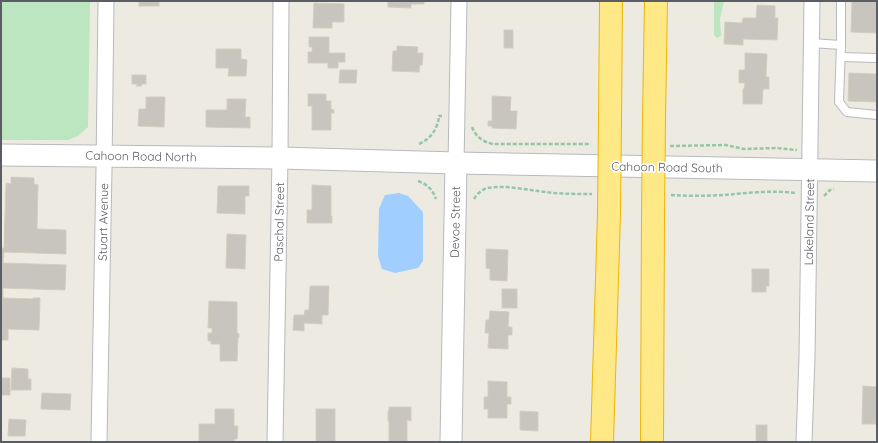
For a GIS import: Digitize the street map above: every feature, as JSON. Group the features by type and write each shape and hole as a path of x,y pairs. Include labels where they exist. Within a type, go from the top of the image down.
{"highway":[{"path":"602,442 609,214 611,1"},
{"path":"652,442 656,1"}],"main road":[{"name":"Cahoon Road North","path":"1,155 280,158"},
{"path":"280,158 456,163"},
{"name":"Cahoon Road South","path":"456,163 810,160 877,171"},
{"name":"Devoe Street","path":"451,442 456,163"}],"street":[{"name":"Stuart Avenue","path":"99,442 106,1"},
{"name":"Paschal Street","path":"275,442 281,1"},
{"name":"Devoe Street","path":"456,163 458,1"},
{"name":"Lakeland Street","path":"804,442 807,357 812,1"}],"lane":[{"path":"841,1 839,102 847,112 877,115"},
{"path":"811,43 841,45"},
{"path":"841,58 877,58"}],"path":[{"path":"416,145 424,142 436,130 440,116 471,119 474,132 477,136 482,140 493,144 598,144"},
{"path":"670,146 726,145 744,149 776,148 810,160"}],"green space":[{"path":"1,1 90,1 88,127 78,136 68,140 1,140"},
{"path":"714,1 724,1 720,19 721,36 717,38 714,35"}],"water":[{"path":"399,193 408,196 423,212 423,261 418,268 395,273 382,269 378,256 379,209 385,195"}],"building":[{"path":"139,1 159,1 159,6 139,6"},
{"path":"388,1 424,1 424,4 411,4 411,8 388,7"},
{"path":"852,1 877,1 877,33 851,32"},
{"path":"314,3 344,4 344,22 332,22 332,28 313,28"},
{"path":"757,5 775,6 775,18 778,18 777,40 743,39 743,45 724,44 725,22 742,23 743,18 756,18"},
{"path":"504,30 513,30 513,48 504,48"},
{"path":"309,37 329,37 329,53 345,53 345,62 338,62 338,68 328,68 328,63 308,63 308,52 312,52 312,47 309,47"},
{"path":"397,46 418,47 417,53 423,53 422,65 420,65 419,72 392,71 393,51 397,51"},
{"path":"216,49 241,49 241,59 247,60 246,76 228,76 229,68 216,68"},
{"path":"745,53 767,54 766,77 769,77 769,89 763,89 762,104 743,104 743,89 745,83 739,83 739,70 745,70"},
{"path":"340,70 357,70 356,83 339,83"},
{"path":"849,73 877,74 877,102 848,101"},
{"path":"132,75 146,75 146,84 136,86 137,84 132,84"},
{"path":"308,94 326,94 326,101 331,101 331,109 334,110 334,113 331,113 331,130 312,130 312,106 308,106"},
{"path":"492,96 511,97 510,111 517,111 516,129 492,128 492,126 488,126 488,121 492,121"},
{"path":"146,97 165,97 164,127 138,126 139,109 146,109"},
{"path":"227,99 246,99 245,117 250,117 250,128 206,127 206,110 227,110"},
{"path":"11,177 34,178 34,184 38,185 37,229 66,230 66,254 4,252 3,263 66,265 65,290 3,288 3,298 40,298 39,330 8,329 8,340 1,340 1,248 4,248 6,183 11,184"},
{"path":"312,185 331,186 332,223 307,223 307,210 312,210"},
{"path":"218,186 249,186 249,196 245,196 245,214 217,213"},
{"path":"227,234 246,235 245,269 226,268"},
{"path":"486,249 508,250 507,281 490,280 490,269 486,268"},
{"path":"752,269 769,269 769,286 766,286 766,292 752,292"},
{"path":"310,286 329,286 328,315 322,315 322,324 304,323 304,331 293,330 294,315 304,315 305,310 309,310"},
{"path":"502,289 517,289 517,308 502,308"},
{"path":"209,301 237,302 237,333 239,334 239,337 237,361 220,361 220,344 211,344 211,341 208,341 208,333 212,333 212,328 208,328"},
{"path":"490,311 509,312 508,327 512,327 512,335 508,335 508,349 488,348 489,333 485,333 486,320 489,320"},
{"path":"12,368 28,369 28,379 31,379 31,390 11,390"},
{"path":"1,378 10,378 10,395 1,395"},
{"path":"488,381 507,382 507,397 511,397 511,404 507,404 507,418 488,418 488,409 484,409 484,397 488,397"},
{"path":"863,386 877,387 877,424 862,424"},
{"path":"42,393 71,394 70,410 41,409"},
{"path":"389,407 411,407 411,421 407,420 407,442 389,442"},
{"path":"215,409 234,409 234,426 238,426 237,439 234,439 234,442 199,442 199,424 215,424"},
{"path":"316,409 335,409 335,442 316,442"},
{"path":"520,411 538,412 538,431 520,430"},
{"path":"9,419 26,420 25,436 8,436"},
{"path":"756,425 767,425 767,442 756,442"}]}
